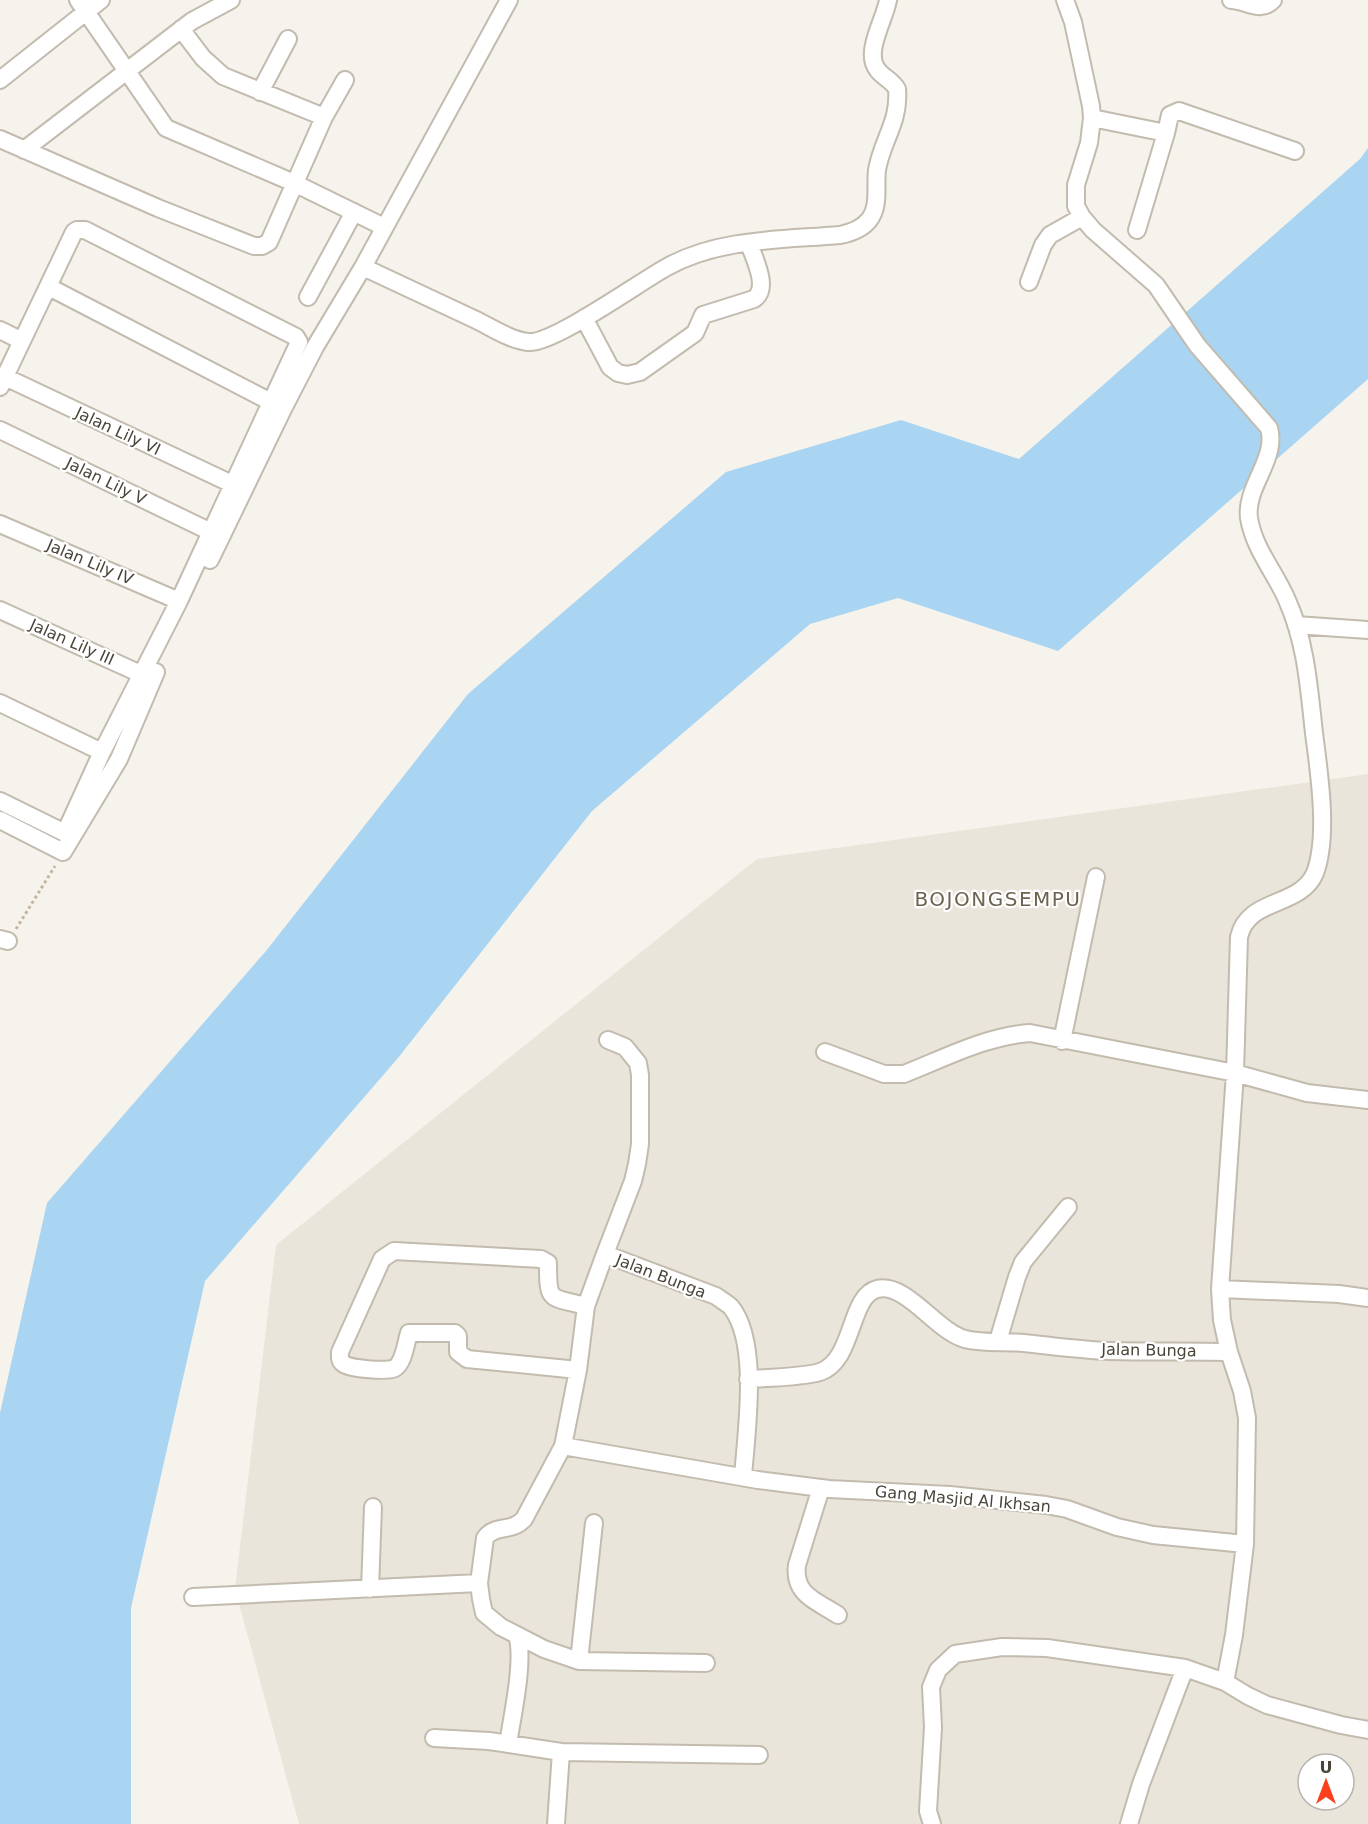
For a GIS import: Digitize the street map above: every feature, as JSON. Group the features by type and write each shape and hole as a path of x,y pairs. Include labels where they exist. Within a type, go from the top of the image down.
{"street":[{"path":"0,80 82,6 102,0"},
{"path":"24,150 192,21 231,0"},
{"path":"0,820 63,852 119,759 152,680 286,402 315,347 363,267 509,0"},
{"path":"363,267 503,333 529,342 549,337 667,266 694,254 749,243 852,232 868,221 874,212 881,152 895,120 897,89 877,69 872,55 872,47 886,13 888,0"},
{"path":"1065,0 1073,22 1090,96 1092,118 1089,143 1077,185 1077,206 1082,218 1156,285 1197,345 1269,428 1271,445 1250,498 1249,519 1253,537 1287,599 1296,625 1305,661 1321,787 1321,842 1314,873 1303,889 1256,911 1246,919 1239,937 1235,1073 1220,1289 1222,1320 1228,1352 1242,1391 1247,1418 1245,1544 1226,1682"},
{"path":"1231,0 1257,7 1269,4 1273,0"},
{"path":"82,6 166,128 294,183 384,227"},
{"path":"181,29 203,58 223,76 324,117"},
{"path":"260,92 288,39"},
{"path":"0,139 158,208 254,246 262,246 269,242 324,117 345,80"},
{"path":"1137,230 1170,116 1179,111 1294,151"},
{"path":"1092,118 1166,133"},
{"path":"308,297 354,212"},
{"path":"1029,282 1043,245 1050,235 1082,218"},
{"path":"0,801 64,833 102,752 179,601 298,342 296,337 85,230 77,230 74,232 2,382"},
{"path":"584,318 610,367 618,373 627,375 640,372 695,333 703,315 759,296 760,281 749,243"},
{"path":"49,287 271,402"},
{"path":"0,330 22,341"},
{"name":"Jalan Lily VI","path":"2,382 232,484"},
{"name":"Jalan Lily V","path":"0,430 211,532"},
{"name":"Jalan Lily IV","path":"0,524 179,601"},
{"name":"Jalan Lily III","path":"0,610 143,675"},
{"path":"1296,625 1368,630"},
{"path":"0,703 102,752"},
{"path":"1062,1041 1096,877"},
{"path":"825,1052 893,1076 904,1074 993,1039 1012,1034 1030,1033 1235,1073 1307,1093 1368,1101"},
{"name":"Jalan Bunga","path":"608,1040 625,1047 638,1063 640,1144 633,1181 605,1254 716,1296 730,1306 740,1321 746,1340 748,1379 743,1477"},
{"path":"999,1341 1023,1262 1068,1207"},
{"path":"578,1370 467,1359 458,1352 458,1336 455,1333 409,1333 400,1362 389,1370 352,1367 343,1364 340,1352 382,1259 394,1251 542,1259 548,1263 548,1292 552,1297 586,1306"},
{"path":"605,1254 586,1306 578,1370 563,1446 524,1519 515,1528 494,1530 485,1538 479,1584 480,1599 484,1613 491,1621 544,1649 579,1661 706,1663"},
{"name":"Jalan Bunga","path":"748,1379 821,1372 838,1360 864,1298 876,1289 891,1289 905,1296 946,1331 964,1339 980,1342 999,1341 1109,1351 1228,1352"},
{"path":"1220,1289 1339,1294 1368,1298"},
{"name":"Gang Masjid Al Ikhsan","path":"563,1446 821,1488 1014,1500 1067,1509 1117,1527 1152,1535 1245,1544"},
{"path":"821,1488 797,1565 796,1579 803,1593 838,1614"},
{"path":"370,1589 374,1507"},
{"path":"579,1661 594,1523"},
{"path":"193,1597 479,1584"},
{"path":"508,1744 519,1666 517,1635"},
{"path":"932,1824 928,1811 933,1727 931,1688 938,1670 955,1654 1002,1647 1047,1648 1185,1668 1226,1682 1267,1705 1368,1730"},
{"path":"1129,1824 1140,1784 1185,1668"},
{"path":"434,1738 508,1744 561,1752 759,1755"},
{"path":"556,1824 561,1752"}],"path":[{"path":"4,940 63,852"}],"shaded area":[{"path":"1368,774 1368,1824 299,1824 235,1589 276,1245 757,859"}],"water":[{"path":"1368,148 1368,379 1058,651 898,598 810,624 592,811 398,1058 205,1281 131,1608 131,1824 0,1824 0,1413 47,1203 266,951 468,694 726,472 901,420 1019,459 1360,159"}],"district":[{"name":"BOJONGSEMPU","path":"998,899"}]}
